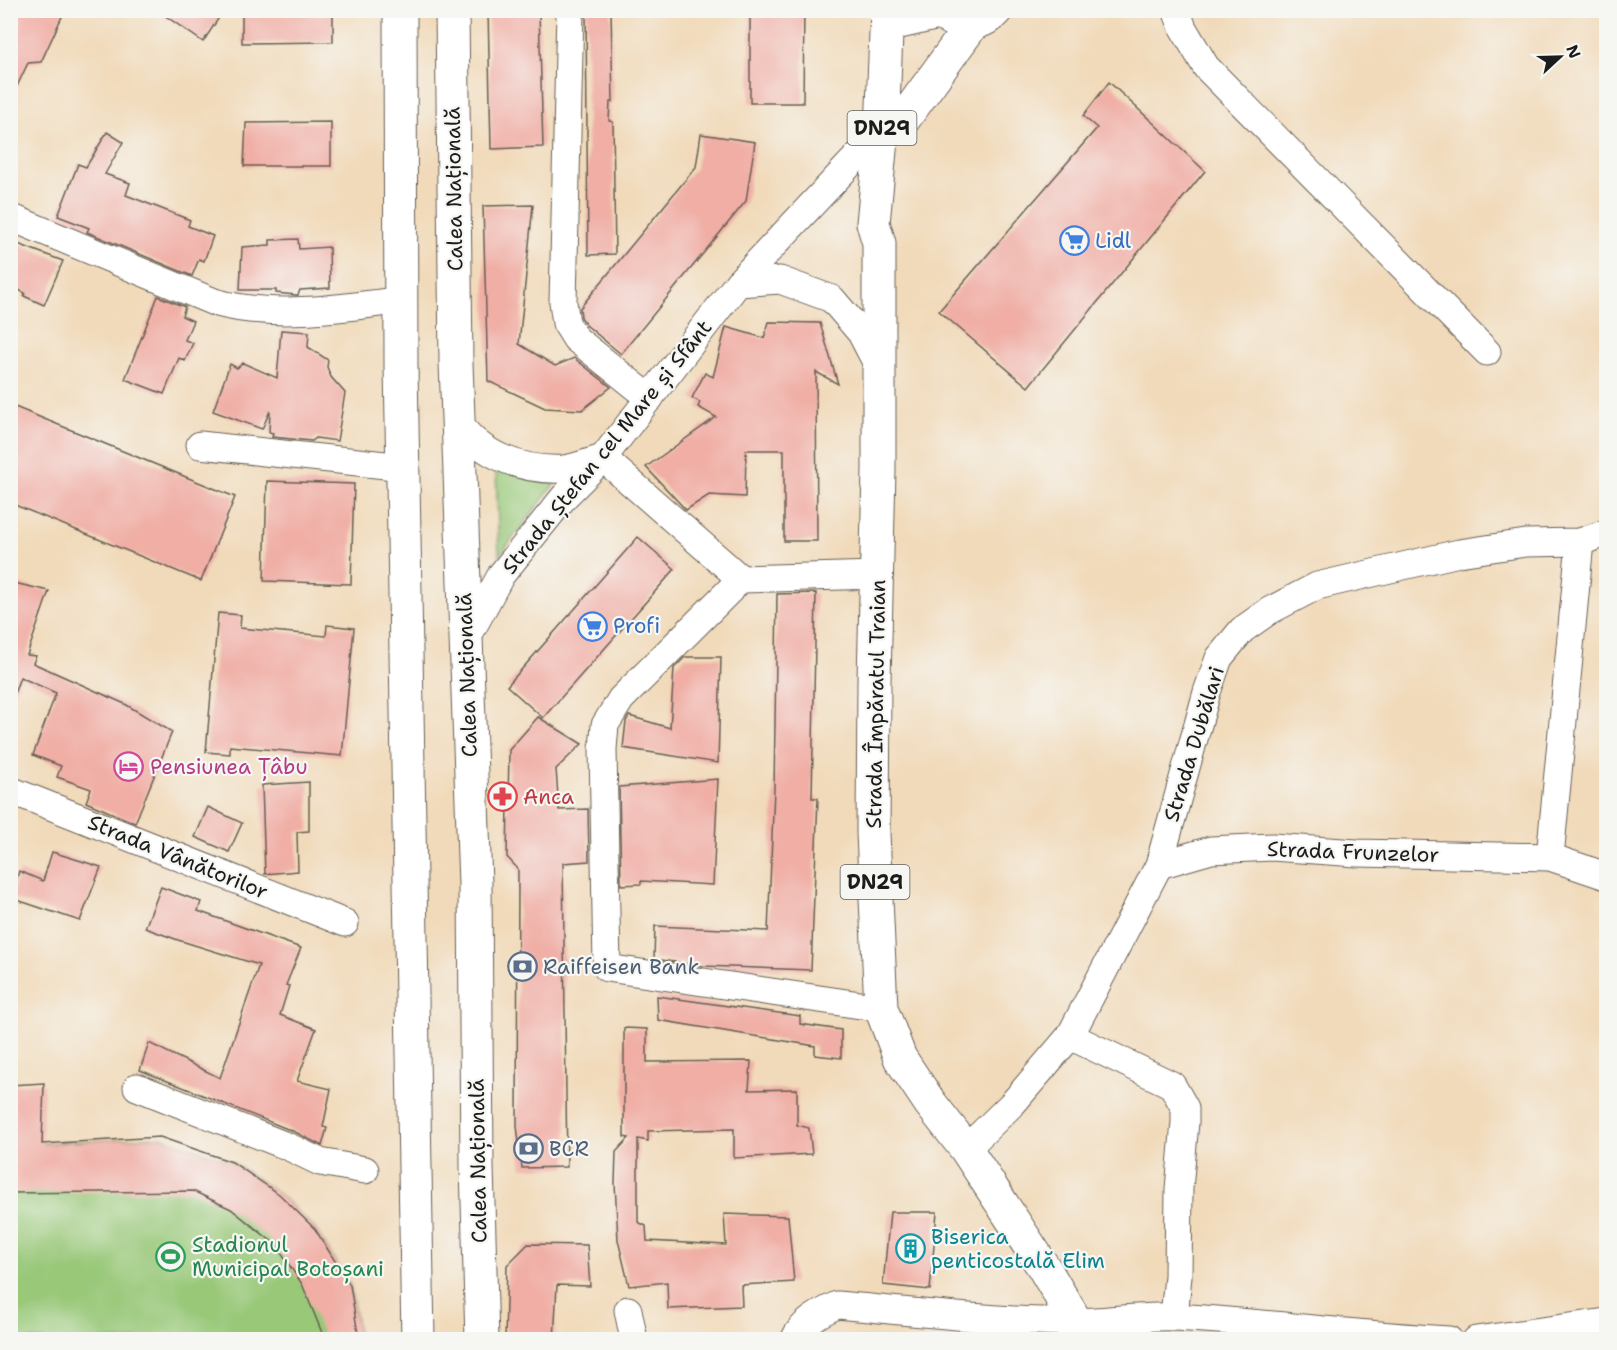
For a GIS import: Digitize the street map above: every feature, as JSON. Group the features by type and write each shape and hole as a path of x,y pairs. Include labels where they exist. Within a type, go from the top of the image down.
{"main road":[{"path":"400,10 401,300 418,1340"},
{"name":"Calea Națională","path":"452,10 458,422 475,884 477,1167 482,1340"},
{"name":"Strada Ștefan cel Mare și Sfânt","path":"887,18 938,11 951,20 965,23 985,16"},
{"name":"Strada Ștefan cel Mare și Sfânt","path":"882,130 903,120 985,16"},
{"name":"Strada Împăratul Traian","path":"887,18 882,130 873,223 879,243 878,575 874,681 873,833 881,1008 900,1058 930,1103 966,1149 1044,1268 1080,1331"}],"street":[{"path":"570,10 563,302 566,323 576,339 650,398"},
{"path":"1176,10 1183,28 1206,67 1487,352"},
{"name":"Strada Ștefan cel Mare și Sfânt","path":"466,640 501,575 565,496 603,458 738,283 882,130"},
{"path":"10,217 214,302 238,309 342,308 401,300"},
{"path":"738,283 780,280 832,298 861,333 878,366"},
{"path":"458,422 479,446 511,462 534,467 565,469 603,458 741,579 878,575"},
{"path":"200,445 404,467"},
{"name":"Strada Dubălari","path":"966,1149 1013,1102 1070,1036 1159,865 1207,692 1219,658 1242,630 1269,610 1317,586 1459,553 1526,543 1593,542 1606,533"},
{"path":"1550,858 1593,542"},
{"path":"741,579 621,699 605,725 603,749 607,968 881,1008"},
{"name":"Strada Vânătorilor","path":"10,790 345,923"},
{"name":"Strada Frunzelor","path":"1159,865 1211,850 1272,847 1358,853 1550,858 1606,876"},
{"path":"1070,1036 1172,1085 1185,1108 1179,1189 1178,1276 1174,1317"},
{"path":"137,1087 289,1147 320,1162 365,1170"},
{"path":"794,1340 796,1334 815,1315 837,1305 1013,1320 1080,1331 1174,1317 1449,1340"},
{"path":"628,1310 634,1340"},
{"path":"1476,1340 1606,1322"}],"green space":[{"path":"496,468 555,483 499,556"},
{"name":"Stadionul Municipal Botoșani","path":"160,1137 232,1162 279,1194 315,1229 350,1285 359,1339 11,1340 11,1145"}],"building":[{"path":"10,10 65,10 41,62 28,63 10,101"},
{"path":"157,10 224,10 203,42"},
{"path":"242,10 333,10 333,42 242,43"},
{"path":"488,10 539,10 543,147 491,149"},
{"path":"586,10 611,10 613,102 610,102 609,121 613,122 615,254 588,255"},
{"path":"750,10 804,10 803,103 750,103"},
{"name":"Lidl","path":"1109,82 1205,171 1028,387 939,311 1097,128 1083,116"},
{"path":"331,122 331,166 244,166 246,123"},
{"path":"107,132 123,142 105,174 130,183 126,195 190,220 188,226 213,236 204,261 199,259 192,276 87,232 89,228 58,216 78,164 86,167"},
{"path":"701,134 755,142 746,201 621,354 586,325 581,317 580,308 696,167"},
{"path":"533,205 519,344 555,366 574,358 611,387 582,410 545,408 488,381 483,206"},
{"path":"298,239 299,249 329,247 330,288 300,290 298,295 276,293 276,290 240,290 242,247 270,245 270,240"},
{"path":"10,241 63,261 44,305 24,296 25,293 10,286"},
{"path":"158,296 185,307 182,316 193,321 185,340 193,343 185,361 179,358 164,394 125,379"},
{"path":"769,322 820,323 838,384 816,372 817,541 784,541 784,450 746,450 745,497 709,495 686,510 646,467 716,417 698,407 700,402 692,398 705,373 713,377 726,327 764,338"},
{"path":"281,330 309,332 308,347 328,360 327,367 331,377 345,393 337,441 272,437 273,433 269,432 270,411 262,429 213,411 230,364 237,368 243,363 277,378"},
{"path":"10,405 235,497 201,581 10,503"},
{"path":"267,481 354,484 351,584 264,581"},
{"path":"638,537 675,569 543,718 507,686"},
{"path":"10,582 49,591 27,655 36,656 33,663 125,704 172,732 135,823 86,802 91,789 57,777 61,766 33,755 56,693 20,677 14,694 10,693"},
{"path":"816,593 812,798 818,798 811,970 703,966 654,959 655,926 768,931 774,789 777,594"},
{"path":"218,613 241,615 240,628 326,636 327,625 354,628 342,756 230,746 230,754 206,752"},
{"path":"685,657 721,657 718,763 623,748 626,721 629,716 670,728 674,668"},
{"path":"538,717 582,744 556,769 559,810 588,809 589,861 563,863 567,1167 522,1168 517,1126 518,869 507,857 509,750"},
{"path":"718,779 713,885 641,881 641,884 621,885 619,787"},
{"path":"309,782 309,831 297,832 298,871 265,874 262,785"},
{"path":"208,807 242,823 229,852 195,837"},
{"path":"52,852 101,867 80,921 11,898 19,871 43,881"},
{"path":"161,887 201,902 198,911 301,948 286,985 289,986 280,1015 316,1029 297,1081 331,1089 323,1127 327,1128 322,1146 295,1132 140,1070 149,1043 220,1078 259,965 145,928"},
{"path":"657,996 800,1016 800,1024 841,1030 841,1058 815,1055 815,1046 658,1020"},
{"path":"624,1028 647,1029 647,1062 751,1061 749,1090 797,1089 797,1125 809,1128 812,1154 734,1158 734,1129 648,1131 648,1141 638,1139 638,1222 646,1226 647,1241 726,1245 724,1214 788,1216 794,1282 741,1285 742,1306 668,1309 667,1282 629,1286 618,1240 615,1183 616,1152 629,1138 624,1137"},
{"path":"44,1083 42,1144 160,1137 232,1162 279,1194 315,1229 350,1285 359,1340 325,1340 302,1284 275,1244 231,1209 193,1191 10,1193 10,1085"},
{"name":"Biserica penticostală Elim","path":"890,1212 937,1212 930,1290 883,1285"},
{"path":"528,1244 587,1245 590,1286 557,1285 554,1340 505,1340 507,1265"}],"place":[{"name":"Lidl","path":"1074,241"},
{"name":"Profi","path":"592,626"},
{"name":"Pensiunea Țâbu","path":"129,767"},
{"name":"Anca","path":"502,797"},
{"name":"Raiffeisen Bank","path":"522,967"},
{"name":"BCR","path":"528,1149"},
{"name":"Biserica penticostală Elim","path":"910,1249"},
{"name":"Stadionul Municipal Botoșani","path":"171,1257"}]}
